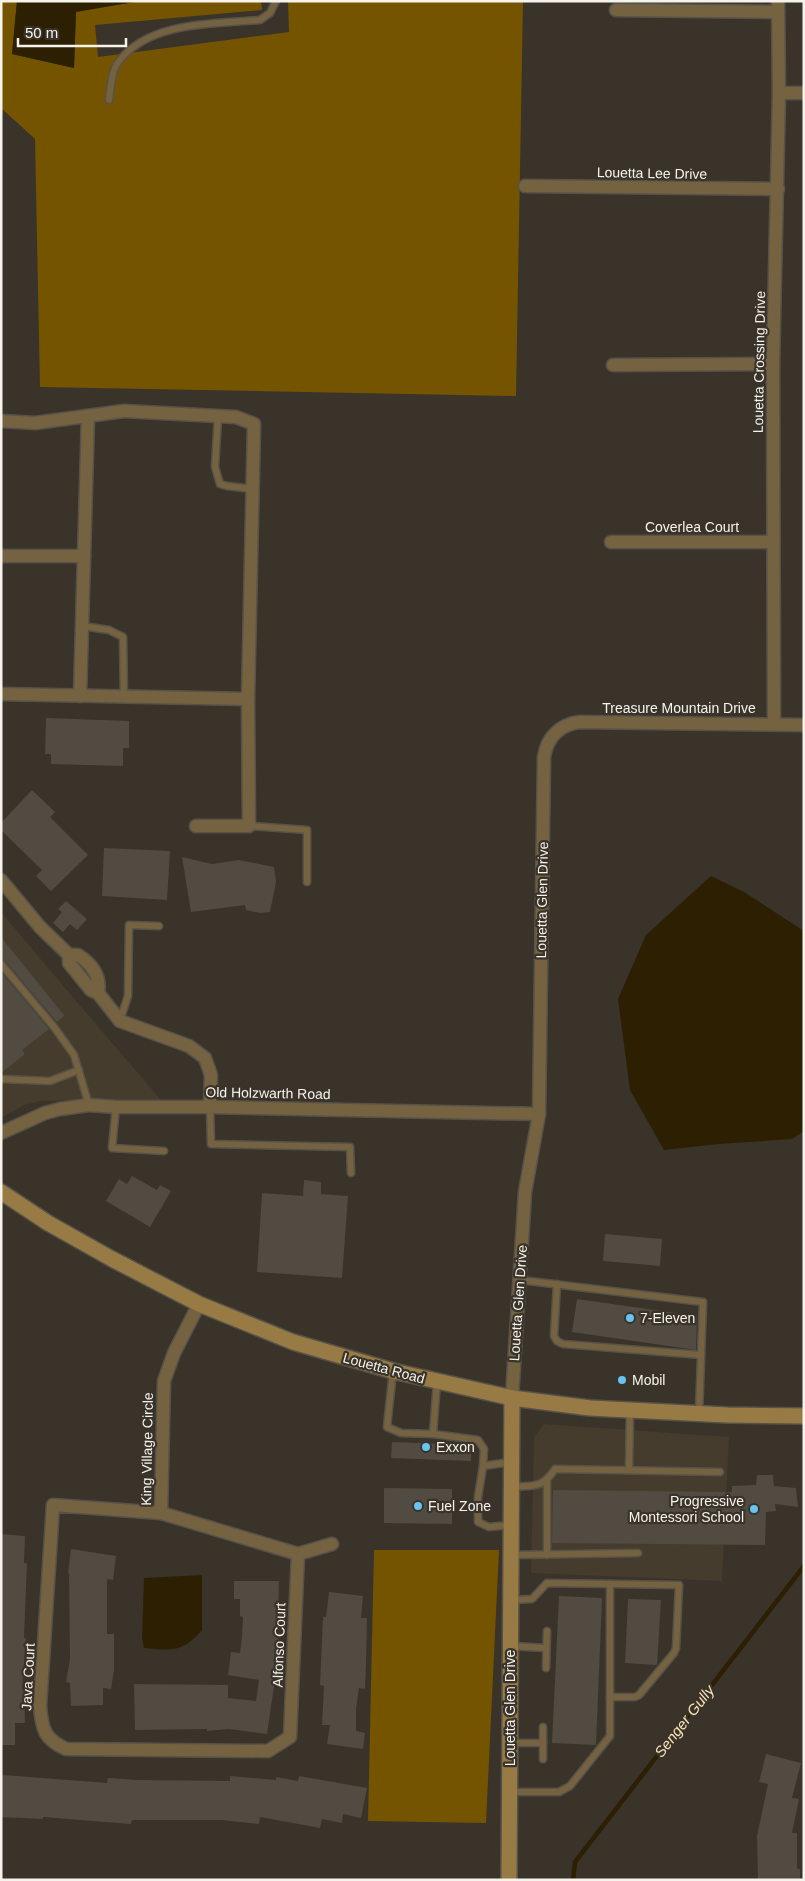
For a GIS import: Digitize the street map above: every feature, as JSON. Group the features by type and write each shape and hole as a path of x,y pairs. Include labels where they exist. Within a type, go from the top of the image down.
{"main road":[{"name":"Louetta Road","path":"1,1192 48,1223 104,1255 199,1304 293,1342 394,1371 512,1398 590,1408 699,1414 804,1416"},
{"name":"Louetta Glen Drive","path":"509,1880 512,1398"}],"street":[{"path":"616,10 778,7"},
{"name":"Louetta Crossing Drive","path":"774,724 773,364 780,93 778,7"},
{"path":"780,93 804,93"},
{"name":"Louetta Lee Drive","path":"525,186 778,189"},
{"path":"613,365 773,364"},
{"path":"1,421 35,423 124,411 236,417 254,424 248,700 249,826 196,826"},
{"path":"80,696 88,416"},
{"name":"Coverlea Court","path":"611,542 773,542"},
{"path":"1,556 84,556"},
{"path":"1,694 248,700"},
{"name":"Treasure Mountain Drive","path":"556,732 564,726 579,722 804,725"},
{"name":"Louetta Glen Drive","path":"512,1398 525,1192 539,1114 544,758 545,748 550,738 556,732"},
{"path":"1,880 40,927 69,955 69,963 91,990 98,993 120,1021 190,1046 205,1058 211,1075 210,1107"},
{"name":"Old Holzwarth Road","path":"1,1133 45,1113 89,1105 539,1114"},
{"name":"King Village Circle","path":"199,1304 174,1353 164,1381 161,1513 298,1554"},
{"name":"Java Court","path":"161,1513 53,1505 40,1706 41,1722 45,1735 56,1745 66,1749 268,1751 290,1737"},
{"path":"298,1554 332,1544"},
{"name":"Alfonso Court","path":"290,1737 298,1554"}],"lane":[{"path":"109,100 114,70 120,60 139,44 166,31 183,26 260,20 270,13 276,1"},
{"path":"218,416 215,467 220,484 252,488"},
{"path":"82,626 109,630 123,637 124,696"},
{"path":"249,826 307,830 307,882"},
{"path":"120,1021 128,996 129,925 159,926"},
{"path":"1,964 54,1026 74,1055 89,1105"},
{"path":"1,1079 50,1081 79,1070"},
{"path":"116,1107 112,1148 164,1151"},
{"path":"210,1107 211,1144 350,1148 351,1173"},
{"path":"520,1280 703,1302 699,1414"},
{"path":"557,1284 554,1336 557,1342 701,1355"},
{"path":"394,1371 387,1427 401,1433 433,1434 478,1440 484,1449 478,1497 478,1522 489,1527 512,1525"},
{"path":"433,1434 437,1382"},
{"path":"630,1411 630,1470"},
{"path":"483,1466 512,1462"},
{"path":"512,1487 538,1485 547,1481 555,1469 720,1472"},
{"path":"547,1481 547,1555"},
{"path":"511,1555 638,1553"},
{"path":"511,1600 532,1599 547,1583 679,1585 676,1648 674,1653 639,1695 635,1697 610,1697"},
{"path":"510,1792 559,1792 570,1786 610,1736 610,1584"},
{"path":"546,1668 547,1631"},
{"path":"511,1646 546,1648"},
{"path":"543,1727 543,1759"},
{"path":"510,1742 543,1743"}],"shaded area":[{"path":"1,1 17,1 12,54 74,68 76,11 140,1 261,1 262,10 95,25 98,57 289,32 288,1 523,1 516,396 40,387 35,139 1,108"},
{"path":"17,1 140,1 76,12 74,68 12,54"},
{"path":"711,876 744,892 804,931 804,1131 792,1139 664,1150 630,1090 618,999 646,935"},
{"path":"1,912 161,1100 41,1101 24,1105 1,1118"},
{"path":"544,1424 729,1437 722,1581 531,1573 534,1437"},
{"path":"374,1550 499,1550 486,1823 368,1821"},
{"path":"202,1575 202,1630 189,1643 183,1646 162,1650 144,1648 142,1638 144,1578"}],"building":[{"path":"46,718 129,721 129,748 123,748 123,766 51,764 51,754 45,754"},
{"path":"32,790 55,812 50,817 88,855 51,891 36,876 42,870 1,830 1,823"},
{"path":"104,848 170,851 167,900 102,896"},
{"path":"182,857 212,864 239,860 274,867 276,882 270,912 260,913 246,910 245,905 191,912"},
{"path":"66,901 87,919 77,930 70,924 63,932 53,923 62,912 58,909"},
{"path":"1,937 63,1014 64,1016 57,1022 5,961 1,959"},
{"path":"1,972 49,1029 22,1050 25,1054 1,1073"},
{"path":"132,1176 157,1190 160,1185 171,1191 150,1227 106,1201 119,1179 127,1184"},
{"path":"304,1180 321,1182 321,1194 348,1196 342,1278 257,1272 262,1193 303,1196"},
{"path":"605,1234 662,1239 660,1266 603,1261"},
{"path":"577,1299 697,1316 696,1350 572,1332"},
{"path":"392,1442 471,1445 471,1461 391,1458"},
{"path":"757,1475 773,1475 774,1486 796,1488 798,1507 775,1504 776,1511 766,1512 765,1545 552,1543 553,1490 732,1492 732,1486 756,1485"},
{"path":"384,1488 452,1489 452,1524 384,1523"},
{"path":"1,1534 25,1536 24,1563 27,1563 24,1638 26,1638 22,1689 24,1689 25,1723 15,1723 15,1745 1,1745"},
{"path":"71,1549 116,1556 113,1580 107,1579 107,1634 114,1634 114,1670 111,1689 103,1688 103,1705 71,1706 70,1683 66,1682 70,1659 68,1573"},
{"path":"234,1581 279,1581 276,1638 278,1638 278,1659 267,1734 229,1729 207,1731 207,1729 135,1730 134,1684 228,1685 228,1698 256,1701 259,1680 228,1675 231,1652 240,1653 242,1637 243,1617 240,1616 240,1599 234,1599"},
{"path":"329,1592 363,1596 361,1618 367,1618 365,1689 359,1688 356,1709 356,1731 365,1733 363,1749 327,1744 330,1725 322,1725 324,1686 320,1685 323,1617 326,1617"},
{"path":"559,1596 602,1598 596,1745 552,1743"},
{"path":"628,1599 661,1600 657,1665 625,1663"},
{"path":"766,1754 801,1763 792,1798 799,1799 792,1833 797,1833 797,1869 800,1869 800,1880 758,1880 757,1836 768,1784 759,1782"},
{"path":"1,1776 107,1783 108,1778 230,1781 230,1776 276,1780 276,1777 298,1781 299,1776 367,1788 361,1818 343,1814 342,1823 322,1819 320,1828 260,1817 259,1824 222,1820 132,1820 131,1824 43,1817 43,1819 1,1817"}],"waterway":[{"name":"Senger Gully","path":"573,1880 575,1862 804,1566"}],"place":[{"name":"7-Eleven","path":"630,1318"},
{"name":"Mobil","path":"622,1380"},
{"name":"Exxon","path":"426,1447"},
{"name":"Fuel Zone","path":"418,1506"},
{"name":"Progressive Montessori School","path":"754,1509"}]}
